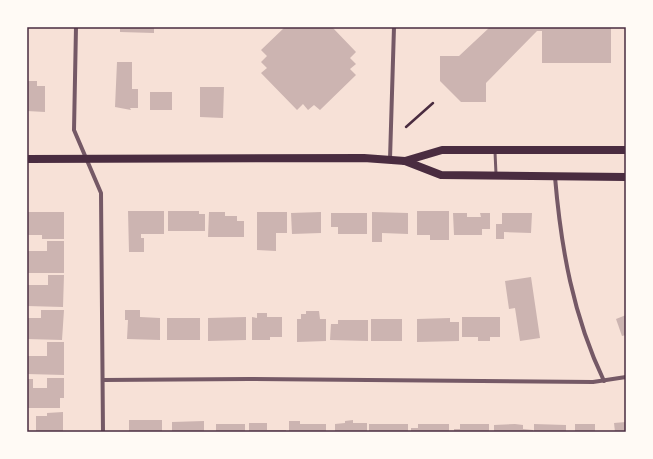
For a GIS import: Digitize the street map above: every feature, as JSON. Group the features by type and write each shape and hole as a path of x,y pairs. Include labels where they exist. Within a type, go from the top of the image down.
{"main road":[{"path":"405,161 442,150 626,150"},
{"path":"27,159 364,158 405,161 442,175 626,177"}],"street":[{"path":"76,27 74,130 101,193 103,432"},
{"path":"390,159 394,27"},
{"path":"554,177 560,226 572,292 584,334 604,381"},
{"path":"103,380 249,379 604,381 626,377"}],"lane":[{"path":"495,150 496,176"}],"path":[{"path":"406,127 433,103"}],"building":[{"path":"120,27 154,27 154,33 120,32"},
{"path":"285,27 332,27 356,52 350,58 356,64 350,69 356,75 320,110 314,105 308,110 303,104 297,110 261,73 267,68 261,62 267,56 261,50"},
{"path":"490,27 611,27 611,63 542,63 542,31 537,31 486,83 486,102 461,102 440,81 440,56 459,56"},
{"path":"117,62 132,62 132,89 138,89 138,108 130,108 131,110 115,107"},
{"path":"27,81 37,81 37,86 45,86 45,112 27,111"},
{"path":"200,87 224,87 223,118 200,117"},
{"path":"150,92 172,92 172,110 150,110"},
{"path":"128,211 164,211 164,234 141,234 141,238 144,238 144,252 129,252"},
{"path":"168,211 199,211 199,214 205,214 205,231 168,231"},
{"path":"417,211 449,211 449,240 430,240 430,235 417,235"},
{"path":"27,212 64,212 64,239 42,239 42,235 27,235"},
{"path":"209,212 225,212 225,216 237,216 237,221 244,221 244,237 208,237"},
{"path":"257,212 287,212 287,233 276,233 276,251 257,250"},
{"path":"321,212 321,233 292,234 291,213"},
{"path":"372,212 408,213 408,234 382,233 382,242 372,242"},
{"path":"331,213 367,213 367,234 338,234 338,227 331,227"},
{"path":"453,213 467,213 467,217 481,217 480,213 490,213 490,229 482,229 482,235 454,235"},
{"path":"502,213 532,213 531,233 504,232 504,239 496,239 496,224 502,224"},
{"path":"47,241 64,241 64,273 27,273 27,251 47,251"},
{"path":"48,275 64,275 63,307 27,306 27,285 48,285"},
{"path":"531,277 540,338 520,341 515,308 509,309 505,281"},
{"path":"41,310 64,310 62,340 27,339 27,318 41,318"},
{"path":"125,310 140,310 140,317 160,318 160,340 127,339 128,320 125,320"},
{"path":"306,311 319,311 320,319 326,319 326,341 297,342 297,319 301,319 301,314 306,314"},
{"path":"257,313 267,313 267,317 282,317 282,337 270,337 270,340 252,340 252,317 257,318"},
{"path":"626,315 626,335 622,336 616,319"},
{"path":"246,317 246,340 208,341 208,318"},
{"path":"462,317 500,317 500,337 490,337 490,341 478,341 478,337 462,337"},
{"path":"167,318 200,318 200,340 167,340"},
{"path":"450,318 450,322 459,322 459,341 417,342 417,319"},
{"path":"371,319 402,319 402,341 371,341"},
{"path":"338,320 368,320 368,341 330,340 331,324 338,324"},
{"path":"47,342 64,342 64,375 27,374 27,356 47,356"},
{"path":"47,378 64,378 64,398 60,398 60,408 27,408 27,379 33,379 33,388 47,388"},
{"path":"63,412 63,432 36,432 36,416 47,416 47,413"},
{"path":"129,420 162,420 162,432 129,432"},
{"path":"353,420 353,423 367,423 367,432 335,432 335,424"},
{"path":"204,421 204,432 172,432 172,422"},
{"path":"289,421 300,421 300,424 326,424 326,432 289,432"},
{"path":"626,422 626,432 615,432 614,423"},
{"path":"249,423 267,423 267,430 286,430 286,432 249,432"},
{"path":"216,424 245,424 245,432 216,432"},
{"path":"369,424 408,424 408,432 369,432"},
{"path":"418,424 449,424 449,432 411,432 411,428 418,428"},
{"path":"460,424 489,424 489,432 454,432 454,429 460,429"},
{"path":"534,424 566,425 566,432 534,432"},
{"path":"575,424 595,424 595,432 575,432"},
{"path":"494,425 523,425 523,429 533,430 533,432 494,432"}]}
